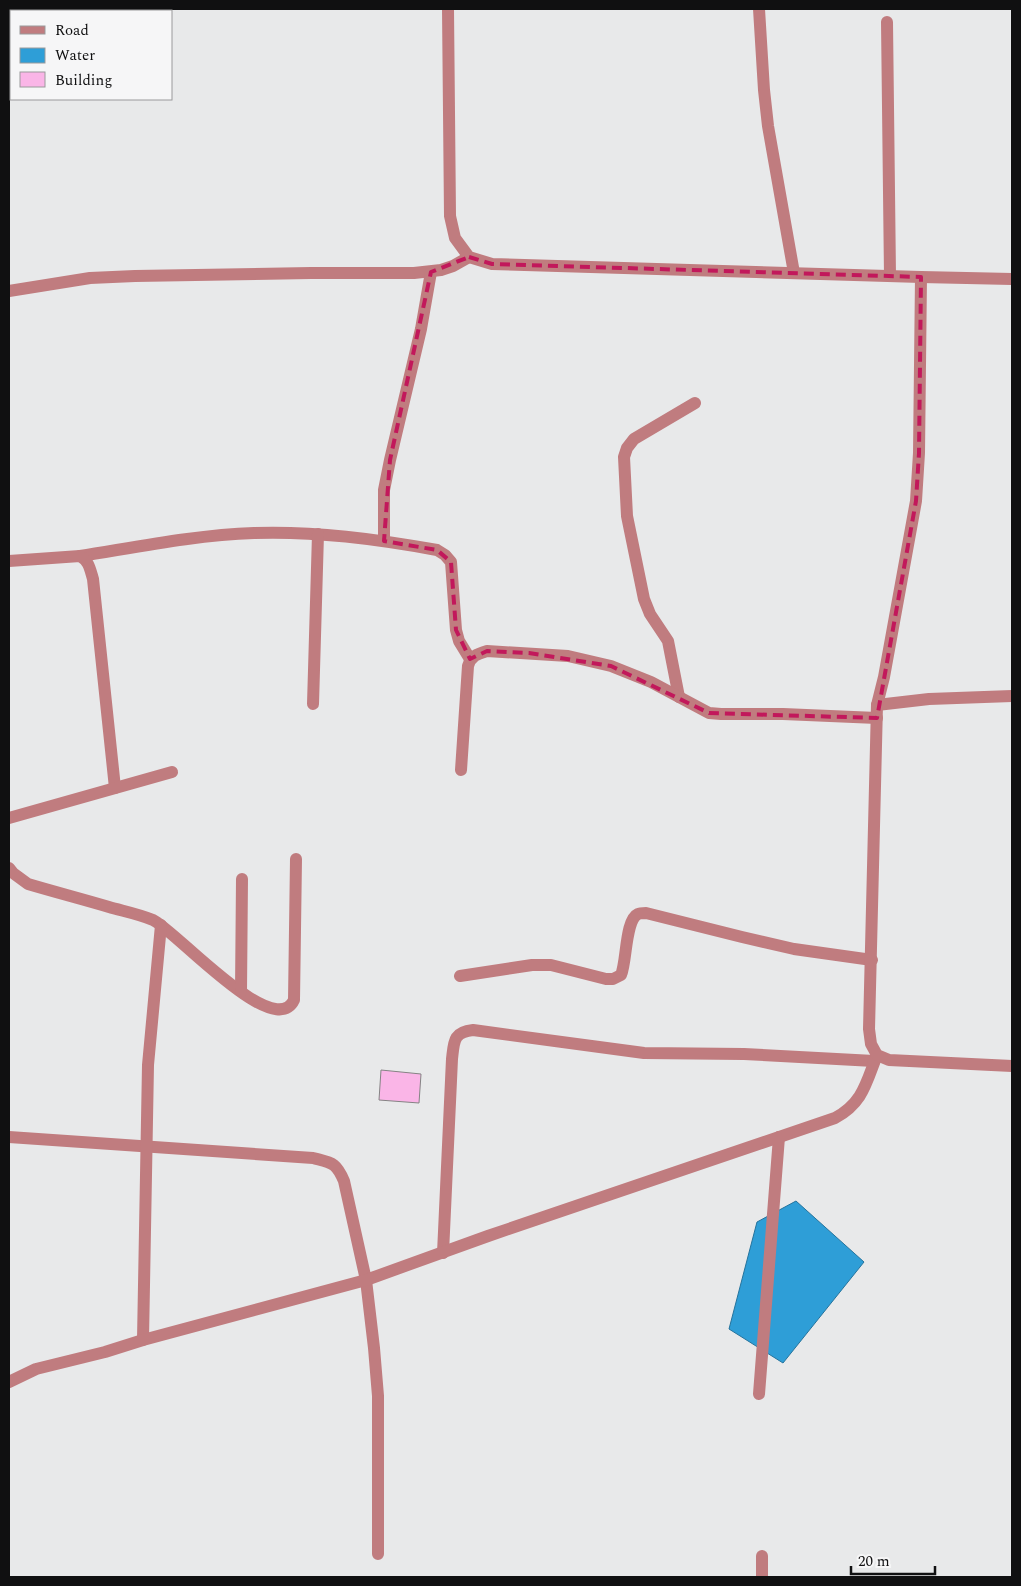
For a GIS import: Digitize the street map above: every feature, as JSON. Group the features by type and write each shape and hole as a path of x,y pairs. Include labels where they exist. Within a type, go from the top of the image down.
{"street":[{"path":"448,9 450,216 455,238 469,257 492,264 1012,279"},
{"path":"759,9 768,126 794,273"},
{"path":"887,22 890,276"},
{"path":"9,291 99,277 173,274 431,272 453,266 469,257"},
{"path":"384,541 384,490 421,330 431,272"},
{"path":"9,1382 36,1369 105,1352 366,1280 835,1118 855,1104 864,1090 876,1058 871,1044 869,1029 877,711 916,501 919,453 921,277"},
{"path":"679,697 668,642 650,614 644,599 628,516 624,456 634,439 694,403"},
{"path":"9,561 80,556 228,534 263,533 338,535 437,550 445,554 451,562 456,630 459,641 470,659 461,770"},
{"path":"313,704 318,534"},
{"path":"80,556 86,559 93,579 115,788"},
{"path":"470,659 476,654 487,651 568,656 611,666 651,682 709,713 721,714 877,711 929,699 1012,696"},
{"path":"9,818 172,772"},
{"path":"9,868 28,884 154,920 226,982 271,1008 285,1010 292,1006 294,1000 296,859"},
{"path":"241,991 242,879"},
{"path":"460,976 532,964 550,965 606,979 613,979 621,975 624,967 630,924 633,917 639,913 646,913 742,938 794,949 872,960"},
{"path":"143,1340 148,1065 161,925"},
{"path":"443,1253 453,1046 457,1036 463,1031 644,1053 876,1058 1012,1066"},
{"path":"9,1137 313,1158 332,1163 340,1171 344,1181 366,1280 374,1348 378,1396 378,1554"},
{"path":"759,1394 779,1137"},
{"path":"762,1556 762,1577"}],"highlighted area":[{"path":"469,257 492,264 921,277 919,453 916,501 877,718 709,713 611,666 529,653 487,651 470,659 456,630 451,562 437,550 384,541 390,460 431,272"}],"water":[{"path":"796,1201 864,1262 783,1363 729,1329 757,1222"}],"building":[{"path":"381,1070 421,1074 419,1103 379,1100"}]}
